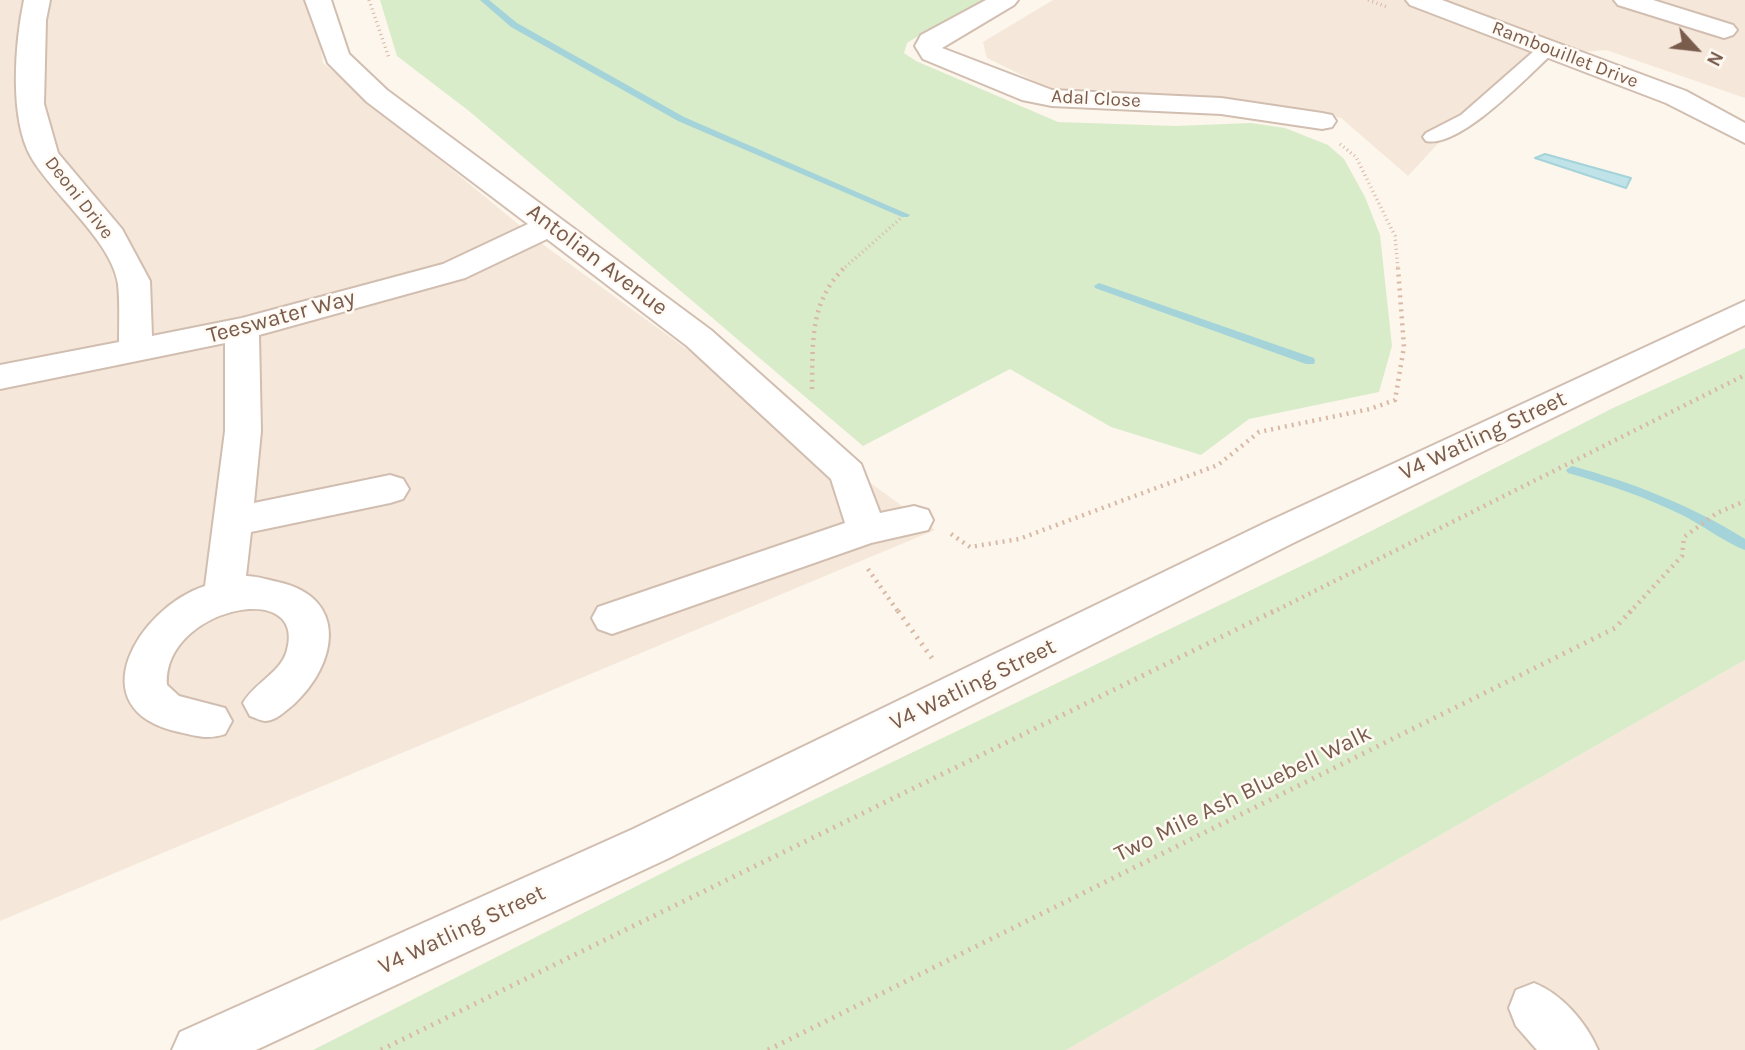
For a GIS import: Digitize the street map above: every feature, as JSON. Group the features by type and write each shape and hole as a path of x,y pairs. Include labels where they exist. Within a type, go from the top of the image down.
{"street":[{"name":"Deoni Drive","path":"37,0 33,20 30,104 44,155 111,236 134,281 136,352"},
{"name":"Antolian Avenue","path":"318,0 337,57 377,96 699,338 848,473 867,530"},
{"name":"Adal Close","path":"1005,0 930,41 932,52 1032,94 1052,98 1273,109 1330,131"},
{"name":"Rambouillet Drive","path":"1419,0 1676,97 1745,134"},
{"path":"1626,0 1712,27 1726,0"},
{"path":"0,113 30,104"},
{"name":"Teeswater Way","path":"0,377 242,329 454,271 552,225"},
{"name":"V4 Watling Street","path":"198,1050 650,844 1279,533 1745,312"},
{"path":"224,596 243,432 242,329"},
{"path":"233,522 390,488"},
{"path":"612,618 867,530 914,520"},
{"path":"209,721 184,720 162,712 149,697 143,679 146,659 166,629 199,606 224,596 251,592 276,595 295,605 307,621 311,641 304,663 289,684 265,703"},
{"path":"1534,1008 1572,1050"}],"lane":[{"path":"1433,137 1468,119 1548,48"}],"path":[{"path":"947,531 970,547 1019,539 1218,465 1259,432 1370,409 1395,400 1404,346 1395,236 1356,157 1330,131"},
{"path":"803,397 812,391 815,315 821,297 835,277 901,218"},
{"path":"381,1050 1116,691 1745,375"},
{"name":"Two Mile Ash Bluebell Walk","path":"768,1050 1615,628 1682,556 1684,537 1717,513 1745,501"}],"shaded area":[{"path":"0,0 314,0 323,63 541,243 935,530 0,921"},
{"path":"1053,0 1745,0 1745,98 1606,50 1552,55 1446,135 1408,176 1341,118 1272,104 1182,95 1054,91 987,58 983,42"},
{"path":"1745,660 1745,1050 1066,1050"}],"green space":[{"path":"380,0 997,0 933,35 920,35 907,43 904,53 916,61 1058,122 1176,126 1251,123 1285,128 1328,145 1344,159 1365,197 1380,235 1392,346 1379,392 1249,419 1201,455 1111,427 1010,369 863,446 469,111 397,56"},
{"path":"1745,348 1745,660 1066,1050 313,1050 684,862 1322,556 1613,408"}],"water":[{"path":"1545,154 1631,178 1626,188 1535,158"}],"waterway":[{"path":"484,0 514,25 681,119 905,215"},
{"path":"1099,286 1310,361"},
{"path":"1572,470 1662,500 1745,545"}]}
